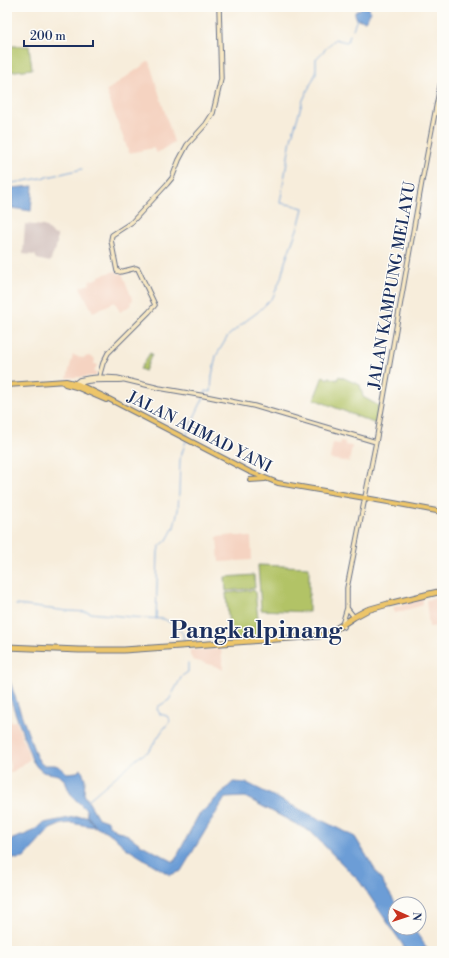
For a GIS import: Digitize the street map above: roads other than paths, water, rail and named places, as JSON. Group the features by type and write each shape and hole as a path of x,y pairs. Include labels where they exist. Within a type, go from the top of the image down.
{"highway":[{"path":"343,626 363,612 442,592"},
{"path":"7,650 115,653 288,640 323,636 376,609"},
{"path":"7,646 112,651 262,640 288,640"}],"main road":[{"path":"99,377 108,353 155,305 138,269 136,268 120,272 117,271 111,240 112,235 126,227 134,220 168,184 187,146 206,124 213,113 221,79 219,7"},
{"name":"JALAN KAMPUNG MELAYU","path":"343,626 347,608 347,588 376,443 411,241 442,76"},
{"path":"75,385 83,379 99,377 117,378 235,403 376,443"},
{"path":"75,385 83,382 99,380 125,380"},
{"name":"JALAN AHMAD YANI","path":"7,385 66,381 95,395 114,402 250,472 269,480 278,483 442,512"},
{"path":"250,480 269,480"},
{"path":"347,608 354,617"}],"water":[{"path":"363,7 368,7 371,12 365,21 357,19 355,14 355,12"},
{"path":"33,186 31,211 12,208 12,188"},
{"path":"7,672 36,756 40,762 43,765 55,765 60,767 67,773 77,772 81,769 85,779 84,794 98,818 109,822 108,824 115,830 128,835 140,844 174,862 198,816 233,782 247,783 355,837 391,896 387,896 387,922 360,882 311,832 245,797 225,798 181,871 170,875 126,848 112,835 100,828 97,828 87,815 86,810 72,796 63,779 57,775 43,772 37,767 32,760 7,689"},
{"path":"87,816 95,827 71,823 62,824 50,829 24,858 17,859 7,857 7,841 27,834 44,823"},
{"path":"397,936 419,936 429,951 407,951"}],"waterway":[{"path":"353,29 357,19"},
{"path":"205,394 206,391 211,392 212,376 216,356 228,336 258,312 273,297 281,278 303,208 280,203 291,139 303,100 316,73 316,59 335,39 346,42 348,41 350,35"},
{"path":"13,183 82,169"},
{"path":"186,438 189,428 204,397"},
{"path":"156,619 158,551 160,546 167,540 174,527 178,510 180,459 186,441"},
{"path":"16,605 130,617 164,619 176,626 183,634 184,644"},
{"path":"88,800 139,757 149,751 170,721 167,716 160,714 157,709 169,700 182,676 188,672 188,663"}],"district":[{"name":"Pangkalpinang","path":"256,630"}]}
